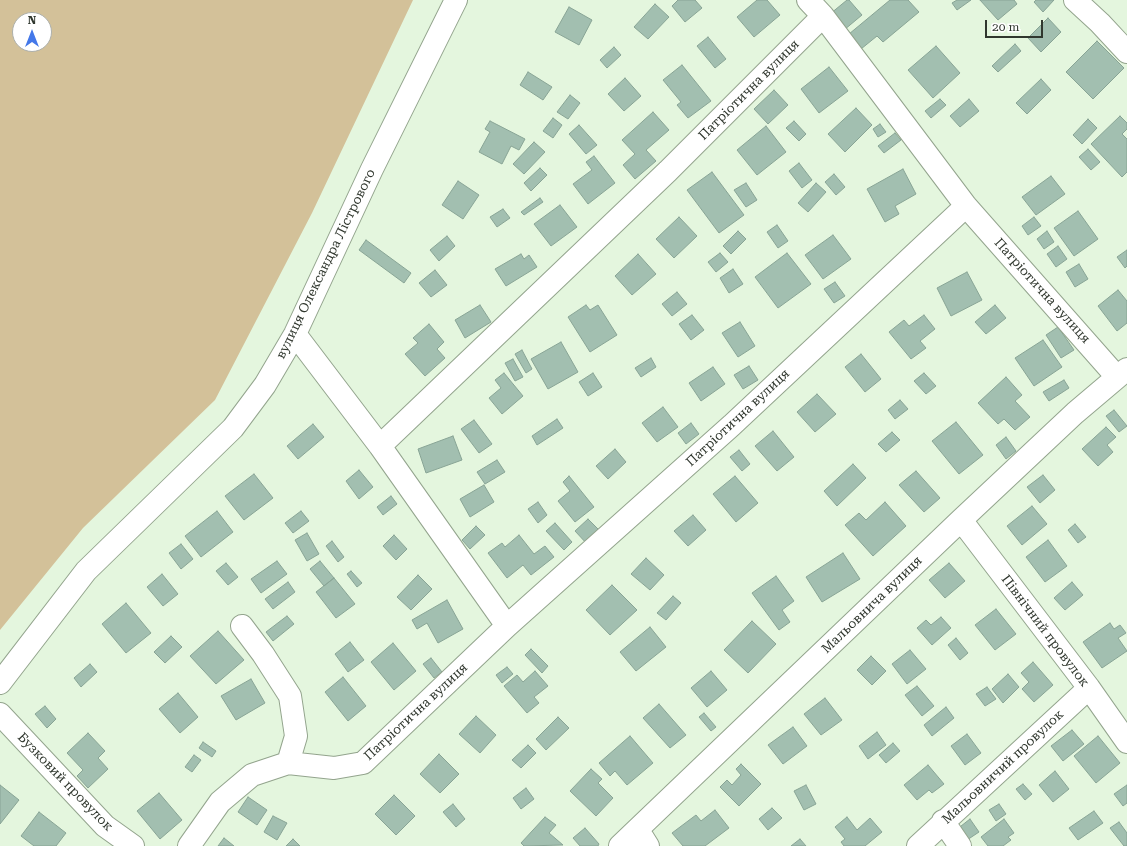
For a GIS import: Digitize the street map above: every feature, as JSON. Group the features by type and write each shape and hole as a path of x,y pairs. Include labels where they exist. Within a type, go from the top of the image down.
{"street":[{"name":"вулиця Олександра Лістрового","path":"0,682 86,570 233,428 265,385 295,334 372,169 456,0"},
{"name":"Патріотична вулиця","path":"808,0 823,16 966,206 1122,373"},
{"path":"1075,0 1100,22 1127,52"},
{"name":"Патріотична вулиця","path":"380,446 668,171 823,16"},
{"name":"Патріотична вулиця","path":"188,846 220,802 252,775 288,763 334,768 363,763 507,626 732,425 966,206"},
{"path":"295,334 380,446 507,626"},
{"name":"Мальовнича вулиця","path":"620,846 643,838 961,520 1075,413 1122,373"},
{"name":"Північний провулок","path":"961,520 1089,688 1127,742"},
{"path":"242,626 263,654 290,696 296,736 288,763"},
{"name":"Мальовничий провулок","path":"918,846 943,821 1089,688"},
{"name":"Бузковий провулок","path":"0,714 105,826 133,846"},
{"path":"943,821 960,846"}],"shaded area":[{"path":"0,0 413,0 312,213 215,400 83,528 0,630"}],"building":[{"path":"678,0 695,0 702,8 685,22 672,6"},
{"path":"757,0 767,0 780,15 754,37 737,17"},
{"path":"849,0 862,15 844,30 830,14"},
{"path":"890,0 908,0 919,12 883,42 877,36 861,49 849,34"},
{"path":"957,0 971,0 957,10 952,3"},
{"path":"980,0 1014,0 1017,4 998,20"},
{"path":"1036,0 1054,0 1043,12 1034,2"},
{"path":"655,4 669,17 648,39 634,27"},
{"path":"569,7 592,20 579,45 555,32"},
{"path":"1048,18 1061,32 1041,52 1028,38"},
{"path":"708,37 726,59 715,68 697,46"},
{"path":"1097,41 1124,68 1093,99 1066,72"},
{"path":"1015,44 1021,51 998,72 992,66"},
{"path":"936,46 960,73 933,98 908,70"},
{"path":"614,47 621,55 607,68 600,60"},
{"path":"682,65 711,101 688,118 677,105 681,102 663,80"},
{"path":"829,67 848,91 819,113 801,89"},
{"path":"528,72 552,87 543,100 520,85"},
{"path":"625,78 641,96 624,111 608,94"},
{"path":"1041,79 1051,90 1027,114 1016,103"},
{"path":"774,90 788,105 768,124 754,109"},
{"path":"570,95 580,103 568,119 557,112"},
{"path":"940,99 946,105 931,118 925,111"},
{"path":"969,99 979,111 960,127 950,116"},
{"path":"856,108 872,125 845,152 828,134"},
{"path":"653,112 669,130 646,150 656,161 635,179 623,165 635,154 622,140"},
{"path":"1120,116 1127,123 1127,129 1122,134 1127,139 1127,172 1122,177 1091,144"},
{"path":"553,118 562,125 553,138 543,131"},
{"path":"1088,119 1097,128 1082,144 1073,135"},
{"path":"490,121 525,139 519,150 511,146 502,164 479,152 490,132 485,129"},
{"path":"794,121 806,134 799,141 786,128"},
{"path":"880,124 886,132 878,137 873,129"},
{"path":"579,125 597,145 586,154 569,134"},
{"path":"766,126 786,152 757,175 737,150"},
{"path":"895,133 901,140 884,153 878,146"},
{"path":"534,142 545,152 524,174 513,164"},
{"path":"1088,149 1100,162 1091,170 1079,157"},
{"path":"594,156 615,183 588,204 573,184 592,170 586,162"},
{"path":"799,163 812,180 802,188 789,171"},
{"path":"540,168 547,175 531,191 524,183"},
{"path":"903,169 916,194 895,206 899,214 885,222 867,189"},
{"path":"712,172 744,215 719,233 687,190"},
{"path":"834,174 845,187 836,195 825,182"},
{"path":"1051,176 1065,194 1036,215 1022,197"},
{"path":"458,181 479,195 463,219 442,205"},
{"path":"746,183 757,200 746,207 734,190"},
{"path":"816,183 826,192 808,212 798,203"},
{"path":"540,198 543,202 524,215 521,212"},
{"path":"560,205 577,227 551,246 534,224"},
{"path":"503,209 510,218 497,227 490,217"},
{"path":"1078,211 1098,239 1074,256 1054,228"},
{"path":"679,217 697,236 674,258 656,239"},
{"path":"1034,217 1041,226 1028,235 1022,226"},
{"path":"777,225 788,241 778,248 767,232"},
{"path":"738,231 746,239 731,254 723,246"},
{"path":"1047,231 1054,242 1044,249 1037,239"},
{"path":"833,235 851,259 823,279 805,255"},
{"path":"447,236 455,246 439,261 430,250"},
{"path":"366,240 411,273 404,283 359,250"},
{"path":"1058,246 1067,259 1056,267 1047,254"},
{"path":"1127,250 1127,266 1125,268 1117,257"},
{"path":"720,253 728,262 716,272 708,262"},
{"path":"787,253 811,284 778,308 755,277"},
{"path":"521,254 524,259 529,255 537,267 506,286 495,269"},
{"path":"638,254 656,274 632,295 615,276"},
{"path":"1079,264 1088,279 1075,287 1066,272"},
{"path":"733,269 743,284 729,293 720,278"},
{"path":"435,270 447,285 431,297 419,283"},
{"path":"967,272 982,300 951,316 937,288"},
{"path":"835,282 845,296 834,303 824,289"},
{"path":"1118,290 1127,301 1127,323 1117,331 1098,306"},
{"path":"677,292 687,304 672,316 662,304"},
{"path":"480,305 491,322 465,338 455,320"},
{"path":"586,305 590,310 598,305 617,335 590,352 568,317"},
{"path":"995,305 1006,318 986,334 975,322"},
{"path":"692,315 704,330 691,340 679,324"},
{"path":"924,315 935,329 920,341 926,348 911,359 889,332 904,320 909,326"},
{"path":"740,322 755,346 738,357 722,333"},
{"path":"429,324 444,342 437,349 445,358 425,376 405,354 418,343 413,338"},
{"path":"1058,327 1074,350 1061,358 1046,335"},
{"path":"1043,340 1062,367 1034,386 1015,358"},
{"path":"561,342 578,372 548,389 531,359"},
{"path":"522,350 532,369 526,373 515,354"},
{"path":"861,354 881,379 865,392 845,367"},
{"path":"651,358 656,367 641,377 635,368"},
{"path":"513,359 523,377 515,381 505,363"},
{"path":"749,366 758,380 743,389 734,375"},
{"path":"713,367 725,384 701,401 689,383"},
{"path":"504,373 523,396 502,414 489,398 501,388 495,380"},
{"path":"593,373 602,387 588,396 579,382"},
{"path":"924,373 936,386 926,394 914,381"},
{"path":"1006,377 1022,395 1015,401 1030,417 1015,430 1004,419 998,424 978,403"},
{"path":"1064,380 1069,388 1049,401 1043,392"},
{"path":"817,394 836,414 815,432 797,412"},
{"path":"900,400 908,409 895,419 888,410"},
{"path":"663,407 678,427 657,442 642,423"},
{"path":"1114,410 1127,426 1119,432 1106,416"},
{"path":"557,419 563,428 537,445 532,436"},
{"path":"474,420 492,444 479,453 461,429"},
{"path":"956,422 983,455 959,474 932,441"},
{"path":"691,423 699,434 686,444 678,433"},
{"path":"313,424 324,437 298,459 287,446"},
{"path":"1106,427 1116,437 1107,445 1113,452 1098,466 1082,449"},
{"path":"773,431 794,457 777,471 755,446"},
{"path":"892,432 900,440 886,452 878,444"},
{"path":"453,436 462,460 426,473 418,449"},
{"path":"1006,437 1016,451 1006,459 996,445"},
{"path":"615,449 626,462 608,479 596,466"},
{"path":"739,450 750,464 742,471 730,457"},
{"path":"497,460 505,472 485,484 477,472"},
{"path":"853,464 866,478 837,506 824,491"},
{"path":"359,470 373,487 359,499 346,481"},
{"path":"916,471 940,498 924,512 899,485"},
{"path":"254,474 273,498 244,520 225,496"},
{"path":"1043,475 1055,490 1040,503 1027,487"},
{"path":"569,476 594,507 575,522 558,501 570,491 563,482"},
{"path":"735,476 758,503 736,522 713,494"},
{"path":"484,485 494,502 470,517 460,499"},
{"path":"391,496 397,504 383,515 377,507"},
{"path":"538,502 547,515 538,523 528,509"},
{"path":"885,502 906,526 873,556 845,525 859,513 866,520"},
{"path":"1032,506 1047,524 1022,545 1007,526"},
{"path":"217,511 233,532 201,557 185,536"},
{"path":"301,511 309,521 293,533 285,523"},
{"path":"693,515 706,530 688,546 674,531"},
{"path":"588,519 601,532 588,545 575,531"},
{"path":"555,523 572,542 564,550 546,531"},
{"path":"1075,524 1086,537 1078,543 1068,530"},
{"path":"476,526 485,535 470,549 462,540"},
{"path":"307,533 319,554 307,561 295,540"},
{"path":"394,535 407,549 396,560 383,546"},
{"path":"519,535 534,554 545,546 554,557 531,575 523,565 507,578 488,553 502,543 505,547"},
{"path":"1048,540 1067,566 1045,582 1026,557"},
{"path":"332,541 344,557 338,562 326,546"},
{"path":"181,544 193,559 181,569 169,553"},
{"path":"843,553 860,579 822,602 806,577"},
{"path":"646,558 664,575 650,590 631,574"},
{"path":"277,561 287,574 261,593 251,579"},
{"path":"320,561 334,578 324,586 310,569"},
{"path":"226,563 238,577 228,585 216,571"},
{"path":"949,563 965,581 945,598 929,580"},
{"path":"351,571 362,583 357,587 347,574"},
{"path":"162,574 178,594 163,606 147,587"},
{"path":"418,575 432,589 411,610 397,597"},
{"path":"776,576 794,601 782,610 790,622 779,630 752,593"},
{"path":"334,578 355,604 336,618 316,592"},
{"path":"288,582 295,592 273,609 265,599"},
{"path":"1072,582 1083,595 1065,610 1054,598"},
{"path":"612,585 637,610 610,635 586,610"},
{"path":"673,596 681,603 666,620 657,613"},
{"path":"447,600 463,629 438,643 427,623 417,629 412,620"},
{"path":"126,603 151,633 126,653 102,624"},
{"path":"996,609 1016,634 995,650 975,625"},
{"path":"287,616 294,624 273,641 266,632"},
{"path":"941,617 951,628 932,645 917,628 926,620 931,625"},
{"path":"752,621 776,644 748,673 724,650"},
{"path":"1110,623 1114,629 1120,625 1126,633 1118,638 1127,651 1102,668 1083,642"},
{"path":"650,627 666,647 636,671 620,652"},
{"path":"218,631 244,660 216,684 190,656"},
{"path":"171,636 182,647 165,663 154,652"},
{"path":"956,638 968,653 960,660 948,645"},
{"path":"350,642 364,660 348,672 335,654"},
{"path":"393,643 416,671 394,690 371,662"},
{"path":"531,649 548,666 542,673 525,655"},
{"path":"910,650 926,669 907,684 892,664"},
{"path":"871,656 886,671 872,685 857,670"},
{"path":"431,658 442,672 434,678 423,664"},
{"path":"1033,662 1053,685 1034,702 1022,689 1029,682 1021,673"},
{"path":"90,664 97,672 81,687 74,678"},
{"path":"507,667 513,674 502,683 496,675"},
{"path":"535,671 548,686 534,697 539,703 527,713 504,686 517,675 523,682"},
{"path":"711,671 727,690 707,707 691,688"},
{"path":"1008,674 1019,687 1003,703 992,689"},
{"path":"343,677 366,706 348,721 325,692"},
{"path":"251,679 265,703 236,720 221,696"},
{"path":"917,686 934,706 922,716 905,695"},
{"path":"987,687 996,699 985,706 976,694"},
{"path":"178,693 198,717 180,733 159,709"},
{"path":"825,698 842,720 821,735 804,714"},
{"path":"659,704 686,735 670,748 643,718"},
{"path":"45,706 56,719 47,728 35,714"},
{"path":"946,707 954,718 932,736 924,725"},
{"path":"704,713 716,727 711,731 699,717"},
{"path":"476,716 496,735 480,753 459,734"},
{"path":"558,717 569,728 546,750 536,739"},
{"path":"793,727 807,746 783,764 768,745"},
{"path":"1072,730 1084,744 1063,761 1051,746"},
{"path":"877,732 886,745 868,759 859,746"},
{"path":"88,733 105,751 98,758 108,769 88,788 77,776 83,770 67,753"},
{"path":"967,734 981,753 965,765 951,746"},
{"path":"630,736 653,763 627,785 615,771 610,776 599,763"},
{"path":"1098,736 1120,763 1096,783 1074,756"},
{"path":"203,742 216,751 212,757 199,748"},
{"path":"893,743 900,751 886,763 879,755"},
{"path":"528,745 536,753 521,768 512,760"},
{"path":"439,754 459,774 440,793 420,774"},
{"path":"194,755 201,760 192,772 185,767"},
{"path":"741,764 761,784 739,806 720,787 727,780 732,785 741,775 736,769"},
{"path":"928,765 944,784 932,793 929,790 917,800 904,785"},
{"path":"591,769 602,779 598,783 613,798 596,816 570,791"},
{"path":"1055,771 1069,789 1053,802 1039,785"},
{"path":"1023,784 1032,794 1025,800 1016,789"},
{"path":"0,785 19,800 0,824"},
{"path":"806,785 816,804 804,810 794,791"},
{"path":"1127,785 1127,803 1123,806 1114,794"},
{"path":"526,788 534,799 521,809 513,798"},
{"path":"159,793 182,820 160,839 137,811"},
{"path":"394,795 415,816 396,835 375,814"},
{"path":"248,797 267,810 257,825 238,812"},
{"path":"453,804 465,819 456,827 443,812"},
{"path":"999,804 1006,814 996,821 989,810"},
{"path":"772,808 782,818 768,830 759,819"},
{"path":"715,810 729,828 705,846 683,846 672,833 696,815 701,821"},
{"path":"1094,811 1103,823 1078,840 1069,828"},
{"path":"39,812 66,833 56,846 34,846 21,836"},
{"path":"273,816 287,823 277,840 264,832"},
{"path":"545,817 556,825 549,833 563,845 524,846 521,843"},
{"path":"847,817 857,830 870,818 882,832 865,846 844,846 841,842 845,839 835,827"},
{"path":"970,819 979,832 964,842 956,830"},
{"path":"1004,819 1014,833 1008,837 1011,840 1003,846 988,846 981,837"},
{"path":"1119,822 1127,833 1127,846 1124,846 1110,828"},
{"path":"585,828 599,844 598,846 580,846 573,838"},
{"path":"224,838 234,846 218,846"},
{"path":"293,839 300,846 286,846"},
{"path":"800,839 806,846 791,846"}]}
